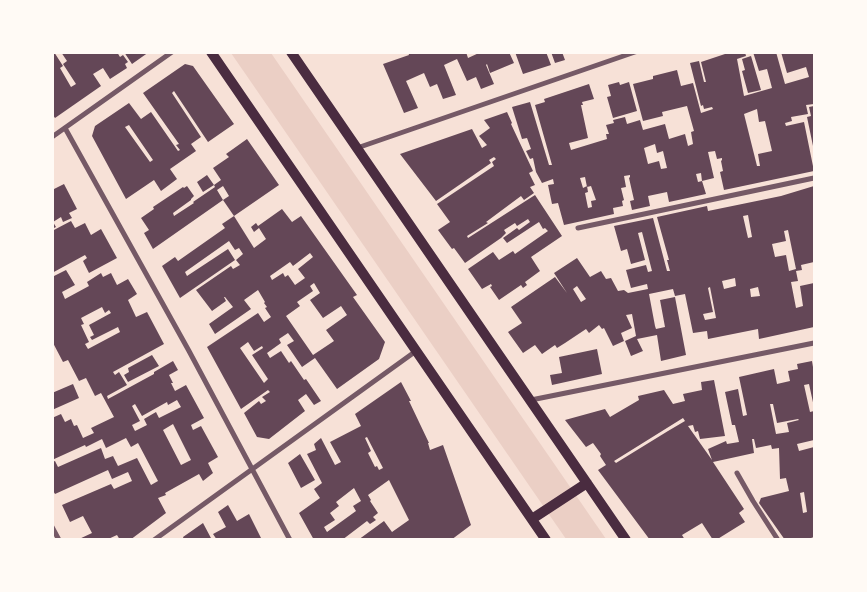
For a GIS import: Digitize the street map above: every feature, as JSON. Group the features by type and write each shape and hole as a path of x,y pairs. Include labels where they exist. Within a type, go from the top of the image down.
{"main road":[{"path":"211,52 546,540"},
{"path":"291,52 626,540"},
{"path":"532,519 587,483"}],"street":[{"path":"52,137 172,52"},
{"path":"356,148 635,52"},
{"path":"65,128 189,350 290,540"},
{"path":"578,228 814,178"},
{"path":"530,400 814,343"},
{"path":"154,540 416,351"},
{"path":"737,473 778,540"},
{"path":"52,527 59,540"}],"shaded area":[{"path":"231,53 271,53 606,539 566,539"}],"building":[{"path":"52,52 54,52 63,66 60,68 71,87 76,84 63,64 67,61 61,52 117,52 120,57 123,55 128,62 125,64 127,68 110,79 103,68 93,74 101,86 55,118 52,114"},
{"path":"124,52 149,52 132,64"},
{"path":"408,52 466,52 468,58 481,52 509,52 514,63 490,73 487,64 486,65 494,84 481,89 476,77 467,81 457,59 444,65 456,95 443,99 437,84 430,87 424,73 406,81 418,108 404,113 383,64 409,55"},
{"path":"515,52 546,52 551,65 523,74"},
{"path":"551,52 562,52 565,60 555,63"},
{"path":"724,52 745,52 746,56 737,59 744,96 772,88 767,69 759,71 753,52 776,52 785,84 809,77 806,67 787,73 781,52 814,52 814,104 806,105 808,114 791,117 792,121 785,123 786,126 804,122 814,171 724,190 720,172 723,171 722,158 717,159 715,151 708,152 714,178 702,181 706,194 669,202 667,192 648,196 650,206 632,210 630,201 634,200 630,175 624,176 626,187 621,188 624,200 622,201 623,206 613,208 614,214 564,225 558,203 552,204 548,185 554,184 553,179 542,183 536,172 533,158 530,159 526,151 531,149 527,138 522,139 512,107 530,102 549,165 552,165 535,105 545,102 544,99 589,84 594,99 582,102 583,105 581,105 588,138 569,143 571,150 607,139 606,134 609,134 606,125 614,123 613,120 625,117 627,124 640,120 643,130 665,124 669,139 685,134 688,146 693,144 691,132 694,131 687,106 662,112 663,116 643,121 633,84 653,79 653,76 677,70 681,86 693,83 701,113 713,109 712,107 704,109 703,105 701,106 690,63 699,61 704,82 706,82 701,62 725,54","holes":["757,109 759,122 765,121 772,151 758,154 760,166 757,166 744,114","655,144 657,153 663,151 667,168 661,169 659,161 648,164 644,148","701,173 702,181 698,182 696,174","585,177 587,186 583,188 580,178","591,186 596,200 591,201 592,207 588,208 585,193 588,192 587,187"]},
{"path":"751,56 761,90 748,93 742,71 745,70 742,59"},
{"path":"185,64 193,66 234,124 208,142 174,91 172,93 201,137 191,144 196,151 170,169 177,179 161,191 154,180 126,199 92,136 95,126 129,103 141,119 151,112 178,151 180,150 176,145 179,144 143,93","holes":["129,125 153,160 150,162 125,127"]},
{"path":"619,82 620,85 629,82 637,111 613,118 607,97 611,96 608,85"},
{"path":"814,106 813,146 807,117 811,116 809,107"},
{"path":"507,112 533,171 529,173 535,185 530,187 534,193 524,200 521,196 486,222 488,223 467,236 468,238 535,195 562,236 531,257 540,271 525,282 527,285 523,288 521,285 499,300 490,287 492,286 491,284 482,289 468,269 493,252 499,260 513,251 515,254 548,231 545,228 543,229 539,222 507,243 503,238 530,222 528,219 517,226 515,223 504,230 506,233 501,238 465,263 438,230 450,222 437,204 494,166 492,162 496,159 494,157 489,160 491,163 436,201 400,154 472,129 482,148 487,145 479,136 490,128 484,120"},
{"path":"247,139 279,185 234,216 223,200 153,249 144,233 149,230 141,218 154,209 153,207 183,187 187,186 194,196 173,213 174,216 215,187 214,185 221,180 213,168 229,157 226,154","holes":["223,186 229,196 223,200 217,190"]},
{"path":"207,175 214,185 203,192 197,182"},
{"path":"64,184 77,209 69,213 72,218 63,222 61,217 53,222 56,227 52,229 52,190"},
{"path":"814,186 814,262 801,265 802,270 796,271 798,281 791,282 796,308 803,306 800,286 814,283 814,327 759,339 758,329 708,339 707,331 693,333 685,294 675,296 673,289 649,294 655,326 656,329 665,327 660,300 675,297 686,355 661,361 657,335 637,339 643,351 631,356 625,341 636,336 632,314 626,315 632,328 621,333 624,341 613,346 604,328 602,329 599,325 589,333 586,329 557,348 555,345 542,354 535,345 523,353 508,332 522,323 511,307 555,277 567,293 554,273 577,258 590,277 601,271 606,279 611,278 618,291 624,290 628,293 648,289 647,284 631,288 626,270 646,265 648,272 652,271 642,232 638,233 645,260 631,264 627,249 621,251 614,226 653,218 667,271 670,271 667,260 669,260 657,217 707,206 708,211 781,196","holes":["748,215 752,237 748,238 743,216","788,230 796,269 789,271 786,255 775,257 772,244 786,241 784,231","735,278 736,286 724,289 722,281","577,286 586,299 581,302 573,289","710,287 716,318 705,320 703,314 713,312 708,288","758,287 760,296 751,297 750,289"]},
{"path":"282,209 292,222 301,216 357,295 353,297 385,342 379,359 337,389 315,358 302,367 287,345 294,341 288,333 279,339 281,343 267,353 270,358 281,351 289,363 291,361 304,380 306,379 321,401 314,405 306,394 298,400 305,411 269,439 257,437 244,413 259,401 261,404 266,401 262,397 270,392 268,390 241,409 207,347 258,313 264,322 271,317 265,308 267,307 265,302 258,290 244,300 251,309 215,334 209,324 233,307 224,297 226,301 212,311 196,290 231,266 233,269 240,265 236,260 243,254 239,248 235,250 229,241 185,272 187,276 228,249 235,260 180,298 162,266 175,257 178,261 225,228 222,224 234,216 254,248 266,239 259,228 254,232 251,227 256,223 258,226","holes":["310,253 313,257 298,269 305,278 295,285 288,275 285,277 283,273 272,280 270,276 290,262 293,266","314,283 320,293 310,300 323,318 341,306 347,315 326,330 334,341 313,355 286,316 300,306 297,302 313,291 310,286","248,342 254,351 262,346 263,348 252,355 268,379 264,383 240,348"]},
{"path":"71,221 75,228 85,223 91,235 101,229 117,258 89,273 83,261 87,258 85,255 52,273 52,231"},
{"path":"66,270 75,285 62,292 65,299 89,286 87,282 101,273 103,277 111,273 117,285 128,279 137,294 128,300 136,317 147,312 164,344 113,372 115,375 119,372 127,385 107,396 108,399 154,374 154,372 173,361 178,370 169,375 175,391 186,385 204,418 191,425 193,430 201,426 218,457 208,463 213,473 203,481 199,474 158,498 166,513 130,540 120,540 117,535 106,540 77,540 92,533 83,516 70,522 62,505 111,484 114,489 132,481 128,472 112,479 108,470 55,494 52,489 52,462 55,461 58,467 101,448 105,459 113,456 118,466 137,458 151,485 158,481 138,443 131,447 126,438 106,448 102,439 52,460 52,418 61,414 65,422 71,419 74,426 77,425 83,438 94,433 91,428 114,417 101,393 95,396 86,378 79,381 68,360 63,362 52,341 52,277","holes":["102,307 105,313 109,310 111,313 89,325 94,335 90,337 92,340 118,327 120,332 88,349 85,344 89,342 81,325 84,324 81,318","177,400 181,407 159,418 156,412 144,419 147,425 135,431 132,425 140,421 132,406 135,404 142,416 167,402 168,405","173,424 191,460 181,465 163,430"]},
{"path":"597,349 602,374 552,385 550,375 562,373 559,357"},
{"path":"152,355 159,366 128,382 124,375 129,372 128,368"},
{"path":"812,361 814,373 814,407 809,384 804,385 810,412 814,411 814,440 797,444 799,451 814,447 814,537 805,540 785,540 759,503 761,498 789,491 786,478 780,479 779,448 772,449 771,445 756,448 754,439 752,439 754,453 713,462 744,509 739,513 745,522 716,540 713,540 702,523 682,535 685,540 650,540 598,470 606,465 600,456 601,454 593,443 586,447 565,420 605,409 610,417 639,400 638,396 664,390 673,404 685,401 683,394 702,390 701,382 714,380 725,436 700,439 698,431 695,432 693,425 688,426 712,460 708,449 726,441 727,444 739,442 735,425 732,425 725,392 738,389 743,416 747,415 739,377 774,369 777,384 790,381 788,371 798,369 797,364","holes":["770,404 773,404 777,423 799,420 787,423 789,432 776,434","683,418 685,421 616,463 614,461","804,492 807,512 803,513 800,493"]},
{"path":"401,382 429,443 430,450 443,445 471,525 451,540 400,540 399,538 397,540 358,540 384,521 392,532 409,520 389,480 368,495 378,513 373,517 376,520 370,524 367,521 342,540 314,540 299,513 320,498 314,489 322,483 307,454 316,450 314,444 321,438 335,465 341,462 330,442 361,426 355,414","holes":["367,437 383,468 379,470 377,466 375,467 368,453 371,451 365,438","354,488 361,501 353,506 356,511 327,532 324,527 335,520 330,513 339,506 336,502"]},
{"path":"73,384 79,398 52,410 52,393"},
{"path":"300,454 315,480 301,488 288,463"},
{"path":"228,505 237,521 249,514 262,540 217,540 213,534 226,527 218,512"},
{"path":"203,523 212,540 184,540 183,537"}]}
